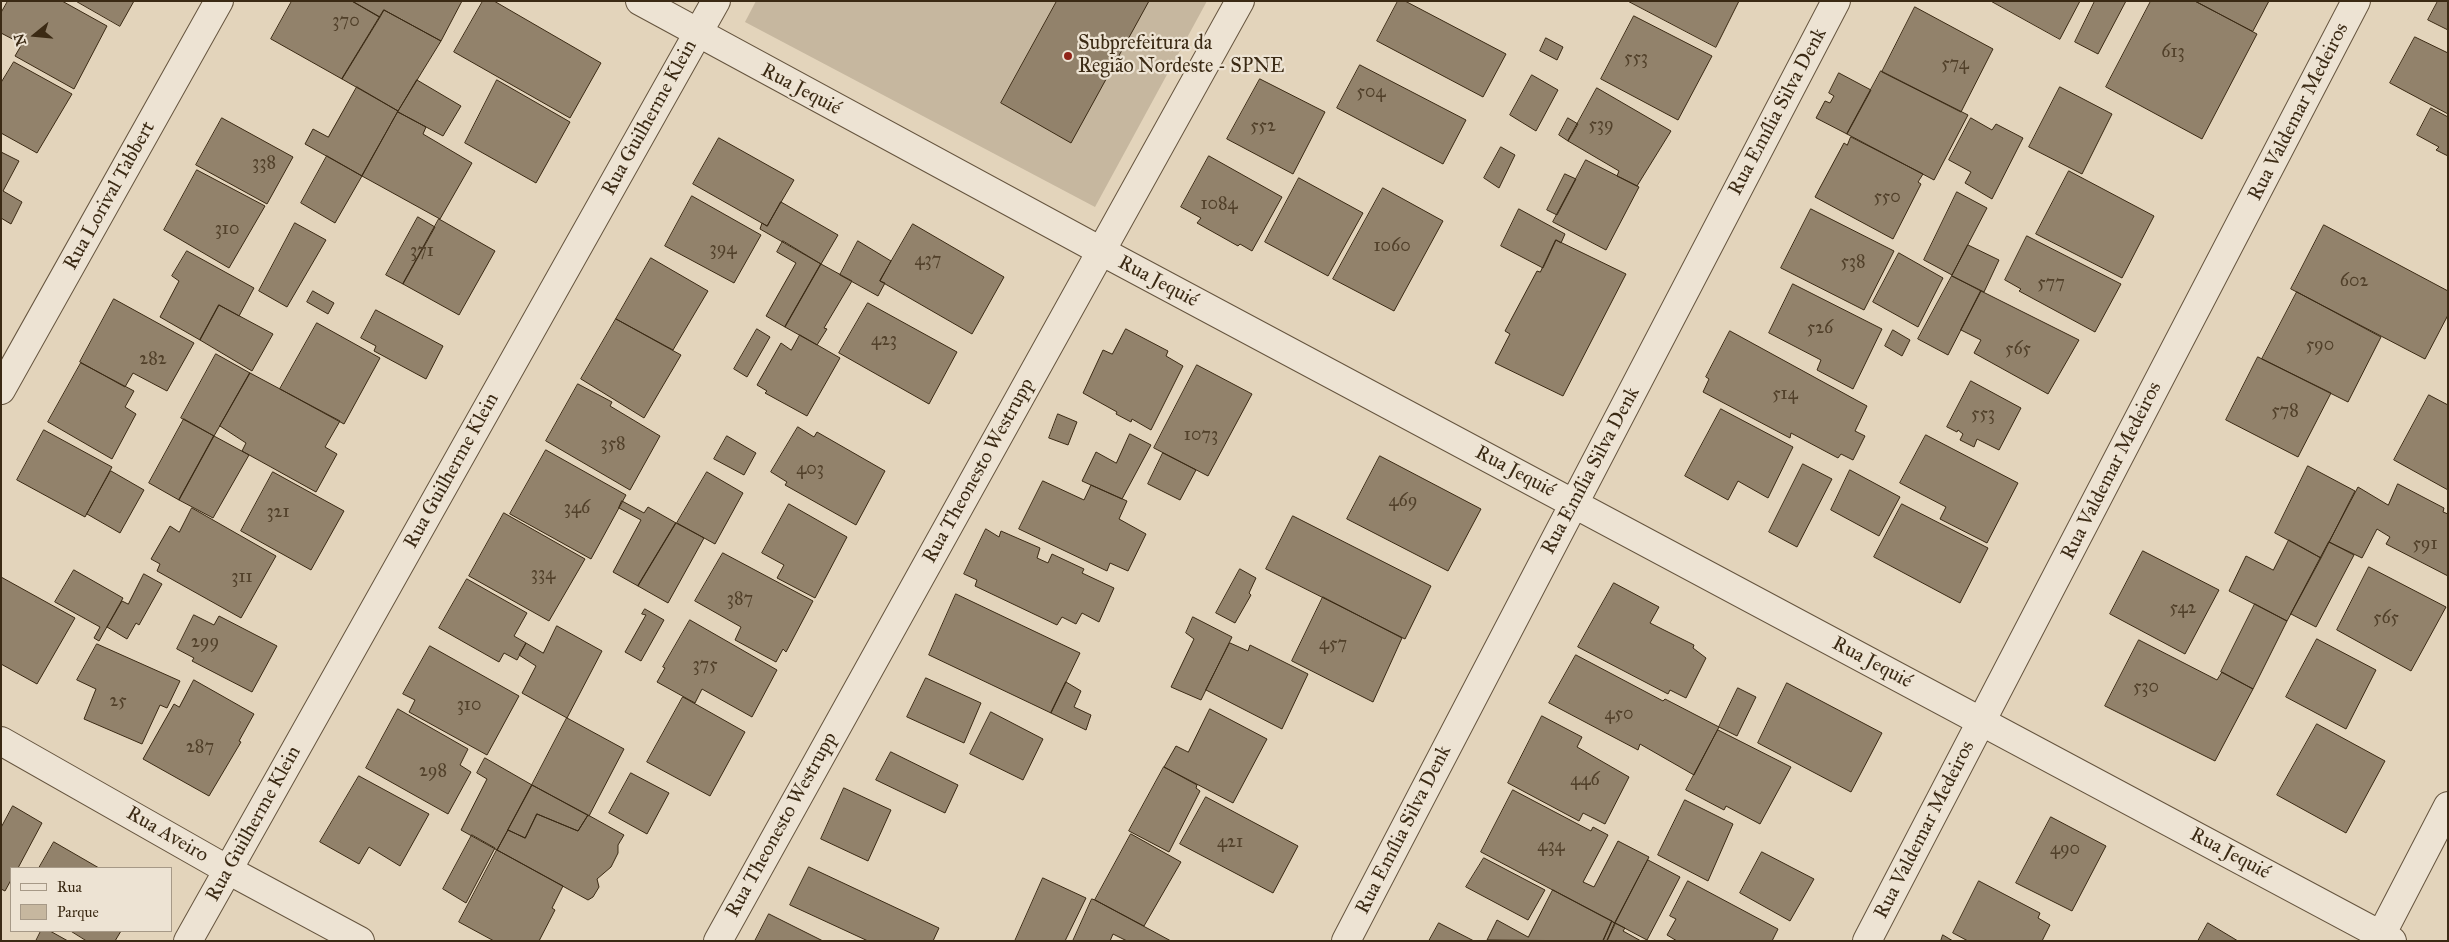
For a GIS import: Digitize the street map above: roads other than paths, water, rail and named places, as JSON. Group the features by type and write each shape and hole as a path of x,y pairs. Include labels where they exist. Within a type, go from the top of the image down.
{"street":[{"name":"Rua Lorival Tabbert","path":"1,390 219,1"},
{"name":"Rua Jequié","path":"640,1 697,34 2384,939"},
{"name":"Rua Guilherme Klein","path":"188,941 716,1"},
{"name":"Rua Theonesto Westrupp","path":"718,941 1240,1"},
{"name":"Rua Emília Silva Denk","path":"1346,941 1836,1"},
{"name":"Rua Valdemar Medeiros","path":"1868,941 2356,1"},
{"name":"Rua Aveiro","path":"1,741 228,870 360,941"},
{"path":"2384,939 2448,806"}],"place":[{"name":"Subprefeitura da Região Nordeste - SPNE","path":"1068,56"}]}
